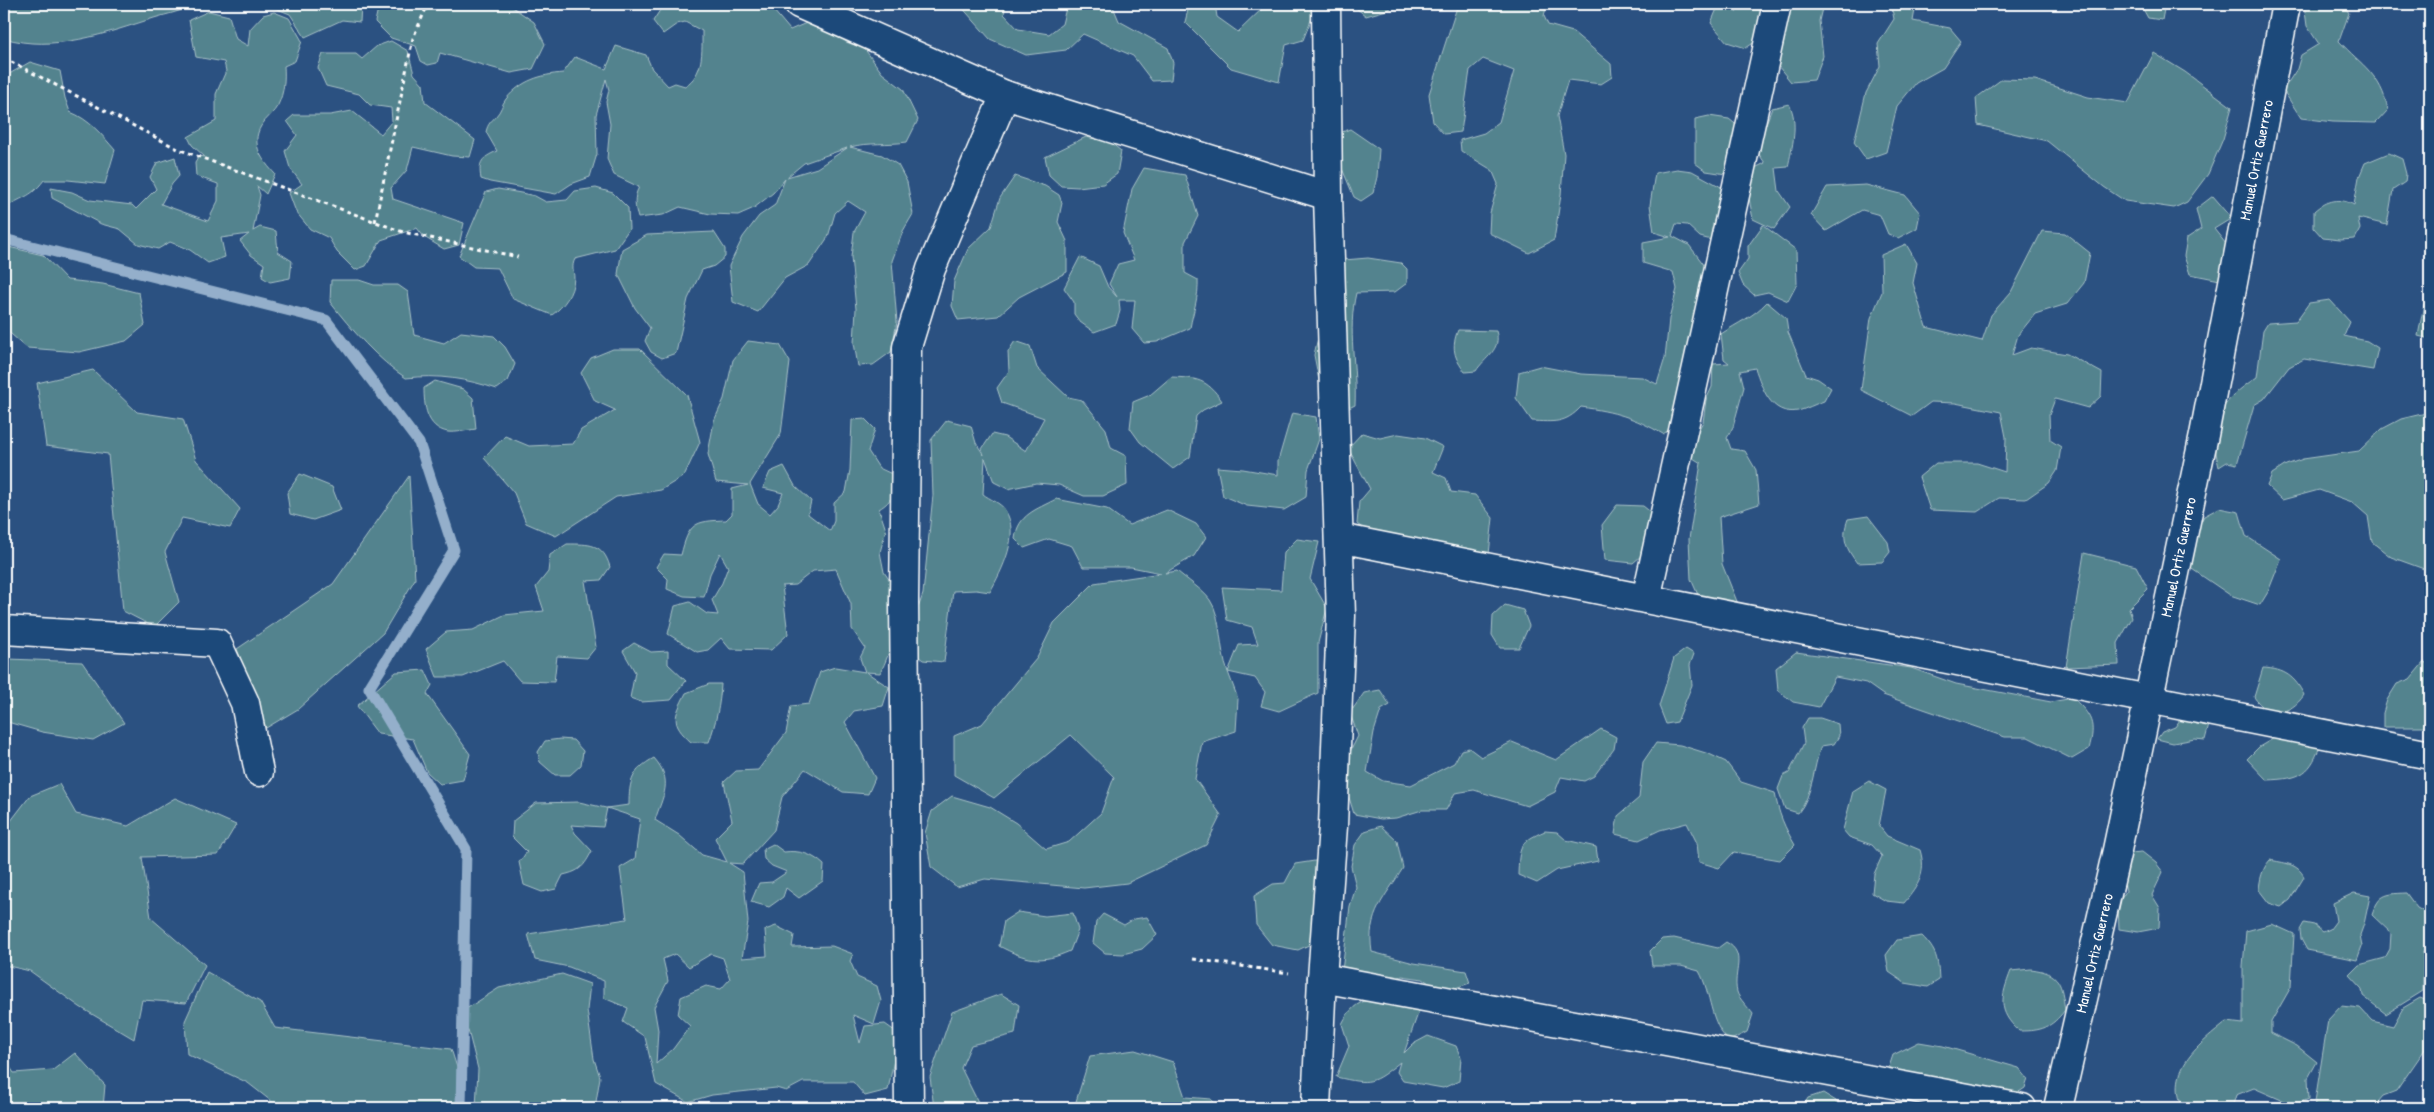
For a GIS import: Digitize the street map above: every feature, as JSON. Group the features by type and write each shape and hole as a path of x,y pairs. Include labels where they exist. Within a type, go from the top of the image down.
{"street":[{"path":"799,4 1004,95 1328,196"},
{"path":"1316,1108 1322,978 1333,826 1341,616 1328,196 1326,4"},
{"path":"1646,599 1777,4"},
{"name":"Manuel Ortiz Guerrero","path":"2058,1108 2149,699 2204,435 2286,4"},
{"path":"909,1108 904,602 907,347 931,269 1004,95"},
{"path":"1339,538 2430,755"},
{"path":"4,630 217,643 245,703 259,772"},
{"path":"1322,978 2022,1108"}],"path":[{"path":"375,222 413,38 428,4"},
{"path":"4,58 178,148 403,232 518,257"},
{"path":"1193,959 1322,978"}],"green space":[{"path":"4,4 194,4 99,35 61,42 42,43 4,38"},
{"path":"271,4 361,4 360,22 342,20 305,37 290,14 272,7"},
{"path":"379,4 508,4 534,22 545,44 533,69 511,73 440,53 437,63 428,65 421,61 416,46 391,38 375,22"},
{"path":"664,4 768,4 790,30 818,18 846,42 864,48 882,73 903,89 918,120 907,142 850,147 882,155 898,165 907,182 913,214 903,231 892,261 897,322 891,352 873,365 858,366 854,343 856,309 851,257 854,232 865,212 848,201 835,213 828,237 809,265 785,278 758,312 733,302 729,266 743,237 759,216 775,205 785,179 773,193 754,208 738,215 710,214 680,207 663,215 638,218 635,202 639,187 614,175 607,159 610,124 606,102 609,90 606,79 596,115 597,154 590,177 571,184 556,194 481,179 480,168 482,161 497,151 486,132 506,99 525,83 547,75 563,73 575,57 606,69 616,46 646,55 652,69 668,86 675,83 685,86 691,81 696,75 701,62 702,31 685,22 677,24 663,34 653,21","holes":["847,148 817,168 787,177 804,163"]},
{"path":"959,4 1006,4 1004,14 1018,29 1049,34 1062,24 1067,4 1112,4 1119,21 1168,48 1173,63 1171,80 1152,81 1133,56 1083,34 1066,50 1026,55 990,39"},
{"path":"1193,4 1215,4 1217,17 1238,32 1267,4 1304,4 1315,10 1303,40 1286,45 1279,82 1231,68 1185,22 1189,6"},
{"path":"1351,4 1392,4 1390,9 1366,16"},
{"path":"1458,4 1547,4 1544,16 1548,25 1573,32 1611,64 1612,77 1601,84 1568,80 1557,116 1564,154 1561,195 1554,240 1529,253 1489,233 1490,213 1498,184 1492,170 1461,151 1460,140 1484,133 1499,122 1514,71 1483,59 1470,70 1461,132 1444,134 1433,122 1429,94"},
{"path":"1719,4 1729,6 1736,12 1737,4 1768,4 1771,31 1746,48 1727,42 1711,23"},
{"path":"1786,4 1823,4 1819,21 1823,56 1814,80 1791,82 1778,66"},
{"path":"1891,4 1916,4 1913,21 1950,28 1961,41 1943,68 1916,83 1897,106 1886,152 1866,159 1854,142 1866,93 1880,66 1878,44 1894,19"},
{"path":"2144,4 2165,4 2162,20 2148,18 2143,9"},
{"path":"2304,4 2343,4 2349,13 2339,41 2369,71 2381,88 2388,110 2376,123 2333,122 2301,118 2283,90 2297,69 2301,55 2319,44 2307,26"},
{"path":"209,11 229,16 236,39 248,46 250,29 263,15 274,12 289,18 302,41 295,61 284,66 282,96 274,111 261,126 257,140 257,146 262,158 275,174 266,194 257,186 260,195 253,231 260,227 276,231 278,252 292,261 290,278 270,282 262,277 264,264 251,255 240,241 249,234 221,238 225,257 208,263 190,250 170,242 158,249 138,244 120,229 101,224 52,198 51,188 72,192 90,200 132,205 136,209 156,189 150,177 157,163 175,157 179,176 172,184 161,204 208,221 218,201 218,184 196,176 195,163 199,156 205,157 192,145 188,137 216,121 216,94 226,71 224,62 196,57 189,20"},
{"path":"391,41 408,51 414,74 423,84 425,102 475,140 470,157 452,156 413,147 407,170 391,188 393,199 464,223 459,245 444,249 424,237 417,228 381,240 366,266 355,270 337,252 329,238 310,229 296,212 289,193 302,184 290,168 285,151 297,135 287,121 294,115 330,115 352,111 381,134 392,121 391,108 370,105 359,94 326,86 318,68 323,54 356,54 362,59 377,46"},
{"path":"2154,53 2185,72 2232,107 2223,139 2208,174 2187,202 2174,208 2125,201 2104,187 2047,141 1978,125 1976,98 2002,79 2035,80 2088,97 2128,103"},
{"path":"30,62 60,71 65,98 70,112 89,123 115,150 105,184 68,180 44,180 30,194 4,209 4,77"},
{"path":"1789,104 1794,119 1794,135 1788,167 1776,168 1779,191 1790,207 1774,229 1753,219 1748,193 1751,170 1765,163 1756,150 1772,108"},
{"path":"1709,116 1729,119 1739,127 1726,174 1706,171 1695,163 1695,119"},
{"path":"1350,129 1379,149 1377,177 1373,193 1361,201 1354,197 1333,147 1337,134"},
{"path":"1086,137 1110,142 1121,151 1117,174 1103,184 1078,187 1061,186 1049,175 1045,157"},
{"path":"2389,153 2402,159 2406,174 2405,182 2393,190 2387,225 2358,218 2360,229 2355,239 2323,238 2314,228 2314,211 2323,204 2338,200 2354,205 2359,177 2365,163"},
{"path":"1144,168 1185,175 1198,216 1185,242 1185,273 1198,280 1198,286 1190,328 1157,342 1144,343 1132,329 1135,300 1119,300 1120,311 1116,324 1094,332 1080,322 1074,314 1074,302 1064,288 1080,257 1099,266 1108,287 1117,297 1109,284 1118,264 1134,260 1123,233 1132,189"},
{"path":"1677,169 1692,171 1723,188 1719,242 1700,237 1687,225 1676,224 1672,236 1689,245 1708,270 1676,425 1663,434 1624,416 1581,407 1575,413 1559,421 1532,421 1516,398 1519,372 1540,366 1581,374 1642,377 1657,384 1665,358 1669,319 1677,289 1673,272 1643,263 1643,242 1670,237 1654,232 1650,205 1655,173"},
{"path":"1015,176 1045,186 1059,195 1062,203 1058,222 1067,241 1067,272 1019,297 998,316 958,320 952,306 954,281 968,249 991,227 1000,198"},
{"path":"1866,185 1905,195 1920,213 1917,228 1898,238 1888,234 1880,215 1862,210 1826,231 1811,215 1827,187"},
{"path":"596,188 613,193 628,208 629,229 615,249 575,259 573,267 574,278 570,294 564,304 552,315 513,299 498,268 474,267 459,256 486,192 498,189 535,196 546,202 567,200 575,191"},
{"path":"2213,196 2232,218 2214,229 2230,249 2220,280 2190,274 2184,256 2187,238 2201,229 2196,209"},
{"path":"1763,225 1796,250 1797,284 1788,301 1768,292 1754,295 1743,285 1738,273 1748,259 1748,246"},
{"path":"2042,231 2065,233 2090,253 2084,283 2067,304 2035,314 2018,335 2012,355 2031,348 2067,354 2102,373 2101,396 2088,408 2055,399 2049,415 2050,440 2061,447 2057,471 2049,483 2026,499 1999,498 1977,512 1930,510 1919,477 1936,463 1977,463 2005,472 2006,437 2001,412 1955,403 1931,402 1912,416 1861,390 1871,318 1882,292 1881,255 1906,244 1917,263 1913,283 1926,327 1982,341 1991,315 2011,292"},
{"path":"714,232 725,249 725,257 714,266 702,270 688,299 676,353 662,358 651,352 645,341 650,328 635,308 618,274 622,249 647,235"},
{"path":"4,246 43,255 67,280 103,284 139,293 145,325 126,341 79,352 27,348 4,328"},
{"path":"1368,258 1401,263 1407,269 1407,283 1395,292 1356,293 1352,321 1355,405 1345,410 1322,396 1314,355 1322,320 1344,260"},
{"path":"331,280 359,280 374,285 398,285 408,292 414,335 444,343 461,332 494,336 505,347 515,364 508,381 497,389 475,382 452,378 406,378 365,343 330,302"},
{"path":"2430,296 2430,339 2418,336 2424,304"},
{"path":"2330,300 2350,322 2344,336 2367,341 2378,348 2373,370 2304,359 2289,367 2264,399 2254,405 2237,464 2227,462 2219,467 2215,437 2216,425 2226,404 2244,386 2257,377 2263,331 2268,323 2296,321 2309,303"},
{"path":"1767,302 1786,318 1788,332 1806,375 1818,379 1831,388 1824,401 1798,411 1788,411 1774,405 1764,391 1755,368 1740,371 1744,387 1733,427 1727,438 1731,449 1745,451 1756,470 1759,504 1719,517 1722,564 1738,604 1702,604 1691,579 1689,539 1701,463 1688,455 1692,440 1703,422 1706,400 1712,387 1713,364 1729,363 1724,359 1721,334 1751,316"},
{"path":"1458,330 1496,331 1497,343 1495,348 1476,371 1465,372 1458,362 1454,347"},
{"path":"748,341 780,345 790,362 781,434 750,484 758,504 770,514 778,505 783,493 763,488 770,472 784,466 795,486 811,501 808,514 830,531 834,521 834,503 846,492 850,470 852,420 865,419 875,429 868,451 879,468 894,475 891,499 879,509 886,530 880,552 884,572 904,602 891,647 880,673 866,672 889,687 883,706 854,711 845,722 875,778 868,794 843,792 805,769 782,797 774,830 743,864 729,863 743,872 748,922 742,958 767,956 765,930 776,926 794,935 792,947 832,946 853,954 850,961 857,977 877,986 881,1001 874,1024 853,1015 860,1043 865,1026 885,1024 899,1034 888,1090 865,1096 853,1082 803,1082 786,1091 776,1088 712,1095 688,1102 656,1084 645,1037 623,1022 628,1008 604,998 604,981 569,967 535,960 528,934 627,919 620,868 635,859 640,819 607,808 603,827 571,825 575,833 592,851 587,861 581,867 574,872 563,875 556,889 542,892 524,885 519,862 527,852 512,837 513,821 536,803 579,802 606,808 629,805 633,777 641,767 654,758 664,774 665,781 665,788 655,820 679,835 702,855 727,862 715,838 732,821 724,782 736,771 758,770 786,733 791,706 809,704 820,672 835,667 865,672 860,658 865,648 852,629 851,604 836,569 813,571 795,585 782,586 788,634 771,650 730,649 721,638 708,650 697,652 668,634 675,606 690,602 707,614 718,615 712,600 722,583 728,567 720,553 710,574 704,597 684,596 667,589 668,579 656,567 664,554 681,555 687,536 694,526 707,521 726,520 732,514 732,489 748,485 716,482 708,454 714,421 724,399 733,360","holes":["675,954 689,967 711,954 723,958 730,979 721,989 706,986 681,997 678,1015 690,1026 673,1049 656,1064 658,1030 654,1007 668,981 663,959"]},
{"path":"1015,341 1030,346 1037,368 1068,397 1082,400 1106,429 1111,448 1126,456 1127,485 1103,496 1084,496 1059,485 1036,483 1008,489 994,482 985,458 983,494 998,503 1005,510 1011,530 1008,552 990,592 976,590 953,591 944,662 923,660 913,652 914,620 923,594 933,495 931,440 947,420 971,426 976,443 984,455 982,449 992,434 1005,437 1026,451 1044,418 1002,403 997,388 1009,371 1008,352"},
{"path":"613,349 640,349 687,395 700,442 684,476 661,490 616,497 556,536 526,523 514,493 484,458 505,436 529,446 573,444 581,430 615,410 595,401 581,373 591,358"},
{"path":"93,370 137,412 183,419 196,460 240,509 230,528 182,518 165,552 179,602 154,627 123,611 108,454 46,446 37,383"},
{"path":"1171,377 1201,381 1211,388 1222,401 1203,410 1196,416 1190,457 1173,469 1140,442 1130,428 1133,402 1150,395"},
{"path":"435,381 463,389 473,398 476,429 448,432 435,426 428,415 424,388"},
{"path":"2430,412 2430,568 2424,569 2391,557 2372,542 2368,516 2352,502 2319,490 2282,500 2267,486 2272,474 2286,465 2303,459 2359,451 2382,429 2401,419"},
{"path":"1292,413 1316,417 1319,439 1308,470 1306,497 1284,510 1247,506 1223,496 1217,467 1278,475 1278,461"},
{"path":"1362,433 1380,438 1398,434 1425,438 1443,447 1433,472 1446,478 1451,492 1475,495 1493,518 1489,554 1378,540 1357,524 1359,502 1370,489 1348,448"},
{"path":"300,474 332,487 341,510 313,520 290,514 287,493"},
{"path":"409,476 415,579 383,633 298,709 266,728 237,649 333,584"},
{"path":"1056,499 1107,509 1129,525 1167,510 1196,524 1206,537 1194,556 1165,573 1177,571 1199,588 1210,600 1217,615 1225,664 1238,699 1236,731 1202,742 1195,779 1221,815 1206,845 1127,883 1084,888 985,879 957,887 931,867 925,833 932,811 952,796 990,807 1016,823 1046,849 1069,842 1101,813 1114,777 1071,735 994,798 954,775 954,736 982,724 1037,658 1054,623 1094,583 1161,573 1131,567 1083,567 1072,546 1049,539 1024,548 1015,539 1020,524 1029,514"},
{"path":"1617,505 1643,506 1653,514 1649,549 1633,563 1605,560 1602,525"},
{"path":"2219,508 2239,512 2246,536 2281,559 2268,592 2260,605 2230,595 2189,567 2188,545 2204,516"},
{"path":"1868,516 1888,542 1890,552 1882,562 1857,563 1846,542 1846,526 1848,519"},
{"path":"1297,539 1319,542 1310,579 1327,608 1318,643 1318,693 1279,711 1261,706 1265,692 1255,678 1228,672 1239,645 1258,644 1252,627 1227,620 1222,587 1281,590 1284,552"},
{"path":"567,544 594,546 604,553 610,567 601,580 585,581 596,647 587,658 557,656 554,682 520,681 503,661 463,677 437,677 426,649 446,632 473,630 504,615 544,611 536,587 548,572 550,555"},
{"path":"2084,553 2136,566 2148,589 2129,608 2132,618 2118,643 2119,665 2066,667"},
{"path":"1505,605 1523,610 1529,626 1519,648 1500,648 1492,635 1493,616"},
{"path":"634,643 651,652 668,651 668,664 686,681 671,700 641,702 630,698 635,672 623,651"},
{"path":"1686,649 1694,654 1690,665 1692,685 1677,722 1666,724 1659,706 1674,658"},
{"path":"1796,652 1911,668 1956,684 2051,702 2073,698 2091,720 2092,733 2089,749 2072,759 2028,737 2005,737 1883,695 1866,683 1835,677 1819,707 1793,702 1778,690 1776,668"},
{"path":"9,659 82,662 124,723 93,740 42,732 4,721 4,670"},
{"path":"2424,662 2430,665 2430,727 2383,727 2383,713 2387,700 2397,684 2410,679"},
{"path":"2263,668 2277,670 2288,675 2297,683 2304,695 2292,707 2286,710 2279,712 2266,708 2254,697"},
{"path":"425,670 432,685 427,694 470,754 463,780 440,784 427,772 413,739 378,734 357,706 396,672"},
{"path":"709,684 721,684 716,720 709,742 691,742 677,724 677,714 686,693"},
{"path":"1380,690 1390,705 1381,710 1374,732 1367,772 1383,781 1411,785 1454,763 1461,750 1469,748 1481,757 1512,742 1556,760 1601,729 1616,737 1614,749 1594,776 1584,781 1561,777 1555,792 1527,806 1474,790 1455,793 1446,810 1422,810 1396,818 1381,819 1354,814 1348,794 1349,754 1358,736 1350,713 1364,693"},
{"path":"2182,717 2210,721 2205,740 2195,739 2173,743 2157,739 2162,732 2175,727"},
{"path":"1808,718 1820,718 1838,724 1839,736 1834,744 1821,746 1810,790 1798,813 1785,809 1778,789 1783,776 1789,773 1804,743 1802,728"},
{"path":"2281,734 2322,740 2314,760 2304,772 2289,778 2267,780 2247,759 2259,747"},
{"path":"573,740 583,751 581,765 570,775 555,775 540,762 538,752 545,741"},
{"path":"1656,743 1680,745 1709,754 1726,762 1741,782 1775,793 1782,820 1795,845 1780,860 1734,852 1719,868 1699,862 1697,843 1687,823 1660,830 1639,840 1615,834 1618,816 1639,798 1643,762"},
{"path":"1869,781 1886,790 1879,826 1887,836 1920,850 1922,872 1920,879 1904,903 1886,901 1872,893 1874,874 1882,856 1872,845 1849,837 1843,830 1853,791"},
{"path":"59,784 76,814 128,826 175,798 236,825 218,855 142,857 151,918 205,965 186,1003 142,1000 134,1039 80,1007 30,971 4,965 4,827 7,826 30,796"},
{"path":"1381,826 1397,841 1403,868 1378,907 1374,917 1371,939 1372,952 1414,963 1466,971 1470,983 1443,992 1423,979 1402,976 1385,983 1342,971 1350,906 1356,887 1351,866 1355,845 1365,831"},
{"path":"1545,831 1557,832 1566,840 1596,847 1598,861 1557,870 1537,883 1518,875 1520,852 1525,842"},
{"path":"773,844 784,852 801,852 819,861 824,865 823,881 799,898 786,888 783,897 769,907 751,902 759,883 772,882 787,872 772,866 764,859 763,849"},
{"path":"2142,852 2156,863 2163,872 2152,895 2160,908 2159,928 2138,932 2119,929 2118,904 2126,891 2122,874 2130,853"},
{"path":"1321,860 1313,943 1298,950 1272,945 1256,925 1254,896 1273,884 1285,883 1295,864"},
{"path":"2270,860 2294,866 2304,877 2290,900 2281,907 2269,903 2259,890 2262,874"},
{"path":"2354,893 2370,896 2360,935 2362,946 2357,960 2307,950 2301,939 2300,930 2304,923 2314,925 2323,932 2330,929 2336,921 2333,903"},
{"path":"2406,893 2417,908 2430,915 2430,950 2423,952 2423,991 2386,1014 2363,996 2362,989 2349,975 2359,965 2385,958 2390,949 2391,933 2372,915 2377,903 2384,896"},
{"path":"1018,912 1045,916 1073,913 1078,930 1070,951 1050,958 1034,959 1017,955 999,946 1004,921"},
{"path":"1103,914 1124,925 1134,919 1147,917 1157,935 1142,949 1123,954 1105,953 1093,943 1096,922"},
{"path":"2272,924 2294,934 2291,987 2271,1022 2271,1033 2297,1046 2317,1062 2308,1078 2309,1099 2293,1105 2254,1088 2236,1095 2232,1108 2183,1108 2178,1081 2188,1059 2206,1039 2227,1022 2243,1024 2243,966 2246,931"},
{"path":"1922,936 1934,951 1938,966 1939,980 1928,987 1905,983 1889,972 1886,955 1897,940"},
{"path":"1674,938 1718,948 1726,942 1733,947 1738,958 1737,992 1753,1014 1747,1032 1729,1041 1723,1034 1714,1017 1699,971 1681,966 1652,966 1650,951 1662,939"},
{"path":"2031,969 2048,973 2058,981 2065,1010 2050,1025 2040,1029 2019,1031 2007,1017 2004,1010 2003,996 2011,971"},
{"path":"207,972 260,1002 275,1028 451,1049 462,1083 454,1108 280,1108 248,1083 187,1054 185,1021"},
{"path":"562,974 590,984 587,1010 594,1059 600,1077 595,1108 476,1108 478,1069 463,1011 499,988"},
{"path":"1001,994 1019,1005 1015,1034 971,1045 961,1068 979,1104 979,1108 934,1108 930,1077 952,1012"},
{"path":"1403,998 1420,1008 1404,1053 1413,1044 1428,1036 1456,1046 1461,1058 1459,1081 1443,1088 1403,1081 1397,1072 1400,1062 1377,1079 1371,1081 1364,1082 1336,1077 1349,1046 1342,1024 1348,1014 1360,1003 1367,1000"},
{"path":"2420,998 2430,1002 2430,1042 2396,1091 2383,1096 2373,1108 2314,1108 2328,1020 2341,1006 2360,1008 2372,1021 2393,1026 2403,1008"},
{"path":"1919,1042 1943,1046 2019,1068 2028,1079 2025,1088 2016,1094 1915,1079 1889,1067 1893,1055"},
{"path":"1135,1050 1173,1062 1185,1097 1211,1099 1216,1108 1074,1108 1090,1056"},
{"path":"75,1053 105,1085 103,1108 8,1108 4,1094 4,1058 14,1073 53,1070"},
{"path":"1823,1093 1836,1101 1837,1108 1802,1108 1808,1098"}],"waterway":[{"path":"4,239 326,320 419,443 454,550 369,688 466,849 461,1108"}]}
